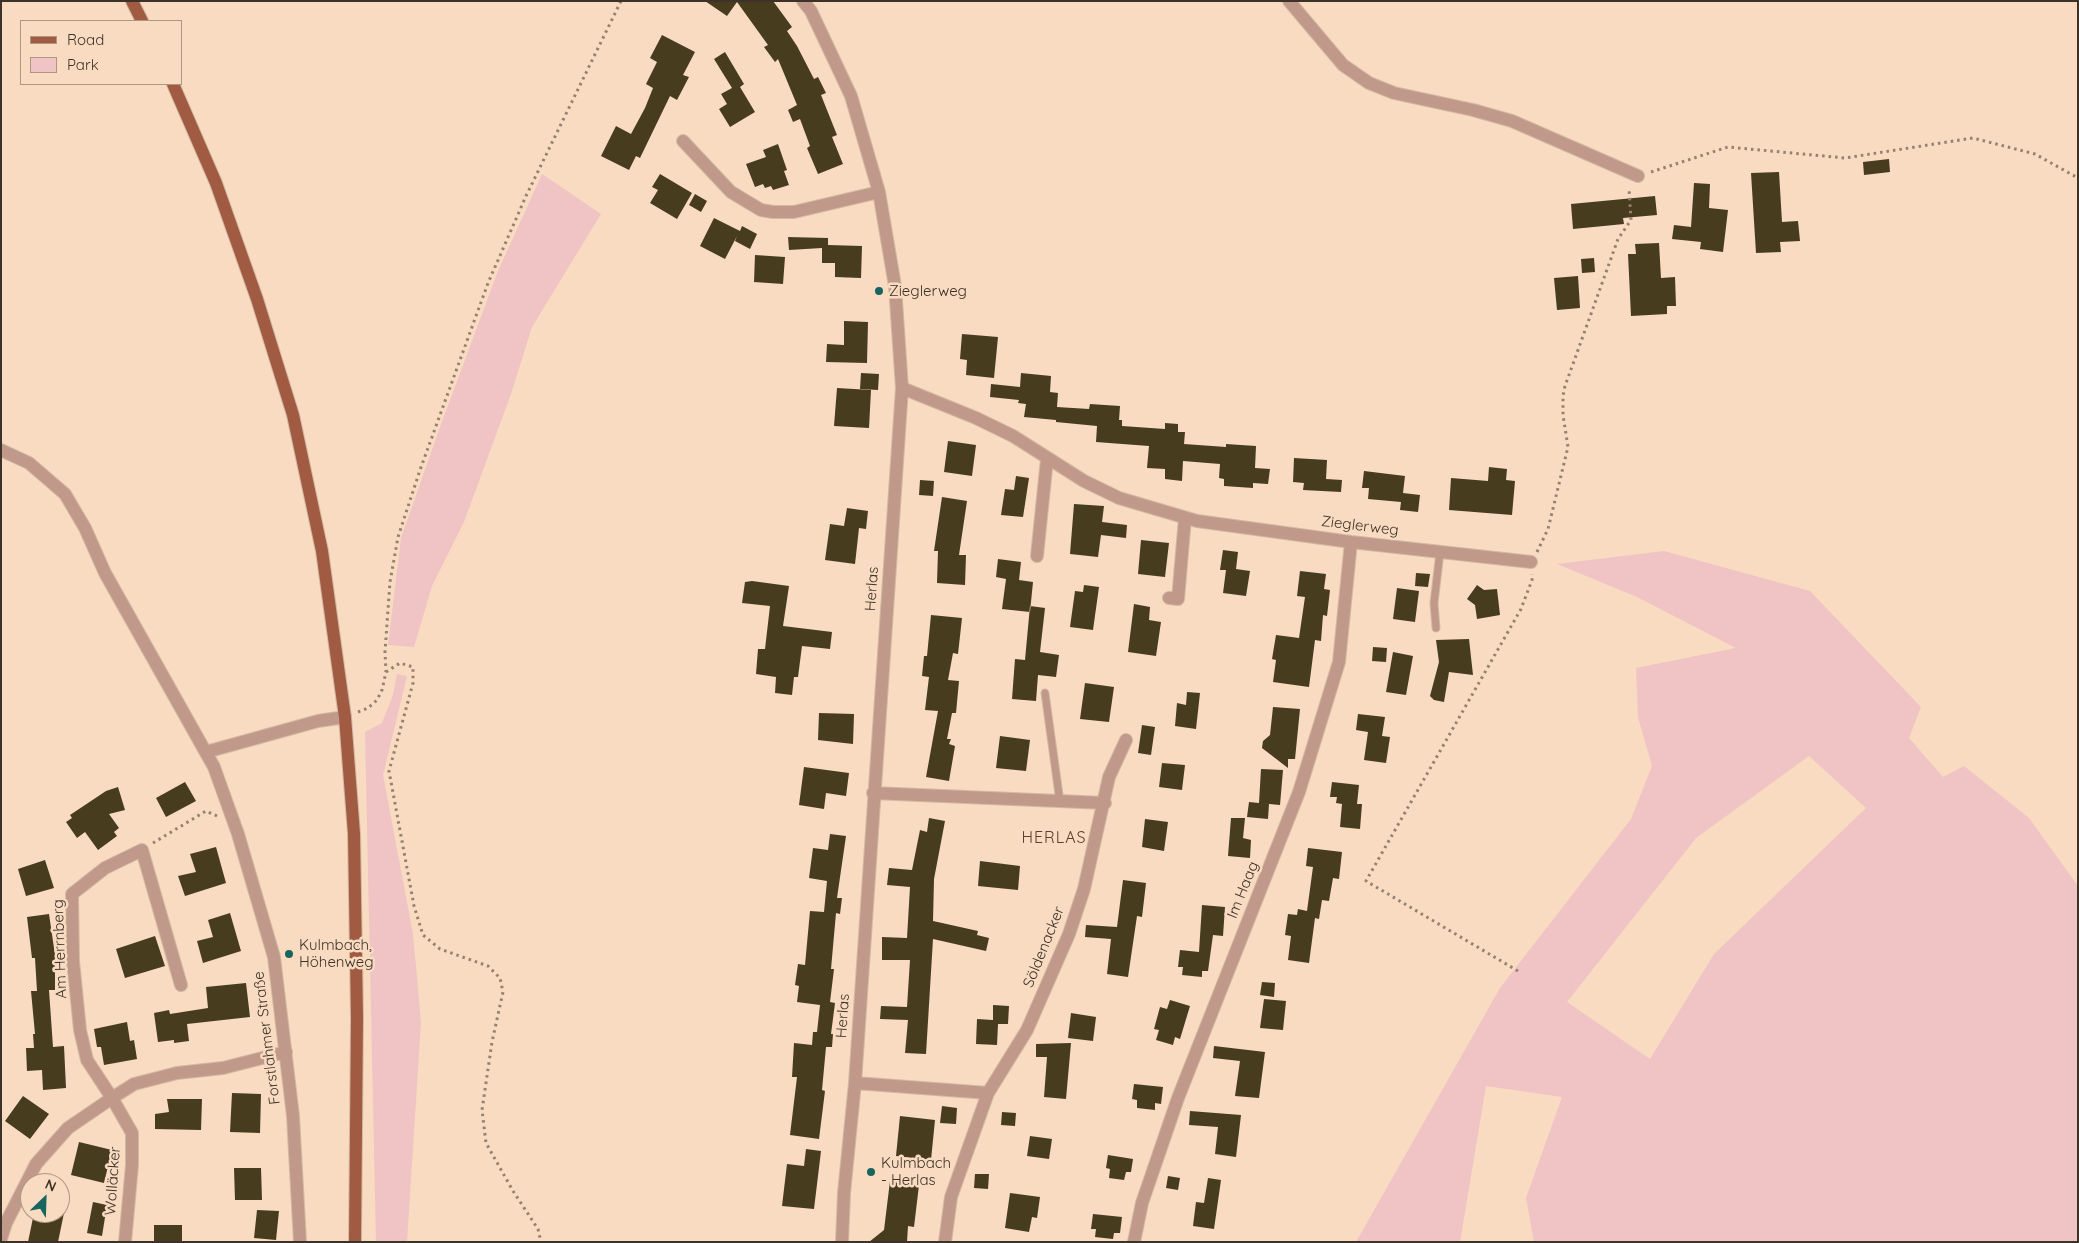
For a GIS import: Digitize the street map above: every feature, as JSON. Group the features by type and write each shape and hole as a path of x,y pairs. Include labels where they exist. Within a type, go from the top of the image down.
{"main road":[{"path":"132,1 142,20"},
{"path":"173,85 216,183 257,299 292,415 322,551 344,715 354,834 357,1008 355,1242"}],"street":[{"name":"Herlas","path":"803,1 811,11 851,96 879,192 895,286 902,388 873,793 855,1083 844,1193 842,1242"},
{"path":"1289,1 1343,65 1368,83 1394,93 1473,110 1512,121 1633,174"},
{"path":"683,141 731,192 761,210 794,212 879,192"},
{"name":"Zieglerweg","path":"902,388 1006,432 1084,481 1119,498 1185,518 1351,542 1531,562"},
{"name":"Forstlahmer Straße","path":"1,450 29,463 65,494 85,528 105,573 214,767 234,823 274,957 293,1116 300,1242"},
{"path":"1037,556 1047,459"},
{"path":"1169,598 1178,599 1185,518"},
{"name":"Im Haag","path":"1134,1242 1142,1203 1178,1098 1299,792 1308,764 1339,662 1351,542"},
{"path":"206,752 344,715"},
{"name":"Söldenacker","path":"945,1242 951,1197 988,1094 1027,1030 1069,934 1084,889 1105,803 1109,777 1126,740"},
{"path":"873,793 1105,803"},
{"path":"142,850 182,985"},
{"name":"Am Herrnberg","path":"112,1098 87,1060 80,1030 73,961 72,894 105,868 142,850"},
{"path":"1,1239 6,1223 36,1164 68,1128 112,1098 134,1084 177,1073 223,1068 286,1052"},
{"path":"855,1083 988,1094"},
{"name":"Wolläcker","path":"112,1098 132,1133 132,1165 125,1242"}],"lane":[{"path":"1436,628 1434,603 1440,552"},
{"path":"1045,693 1060,802"}],"path":[{"path":"344,715 368,708 377,700 386,672 385,652 390,582 398,537 420,470 488,284 526,196 621,1"},
{"path":"1518,972 1366,881 1521,609 1532,580 1531,562 1548,530 1568,447 1562,396 1618,239 1632,220 1633,174 1728,147 1845,158 1973,138 2035,154 2078,178"},
{"path":"386,672 400,663 413,667 413,683 389,771 414,906 424,935 440,948 488,966 500,978 503,992 492,1042 482,1110 486,1143 513,1191 538,1229 541,1242"},
{"path":"142,850 206,811 234,823"}],"green space":[{"path":"542,174 601,214 532,327 511,394 464,522 432,586 414,647 388,645 401,538 498,271"},
{"path":"1664,551 1810,591 1921,707 1909,738 1943,777 1964,766 2029,818 2078,886 2078,1242 1534,1242 1526,1198 1562,1097 1486,1086 1460,1242 1356,1242 1500,988 1631,819 1652,766 1638,717 1636,668 1736,648 1637,597 1557,564","holes":["1809,756 1866,808 1714,954 1650,1059 1567,1002 1696,838"]},
{"path":"397,674 407,676 383,775 413,934 421,1022 407,1242 376,1242 365,732 382,723 393,695"}],"building":[{"path":"705,1 773,1 792,27 787,31 814,79 818,77 826,93 821,95 837,135 832,137 843,164 818,174 807,148 810,146 800,119 793,122 788,110 797,105 778,59 775,62 764,47 768,45 737,2 727,16"},
{"path":"662,35 695,52 683,75 689,77 677,100 670,96 640,158 636,156 629,170 601,156 616,126 631,134 645,108 653,88 646,84 657,62 650,58"},
{"path":"725,52 744,84 740,87 755,112 730,127 719,109 727,104 721,94 732,88 714,59"},
{"path":"778,144 787,170 784,171 789,185 773,190 771,186 765,188 763,184 755,187 746,164 766,157 763,150"},
{"path":"1889,159 1890,172 1864,175 1863,162"},
{"path":"1779,172 1782,222 1798,221 1800,241 1780,242 1781,252 1756,253 1751,173"},
{"path":"660,174 692,193 677,219 650,203 658,190 652,187"},
{"path":"1694,183 1710,184 1709,208 1728,210 1723,252 1700,249 1701,242 1672,239 1674,225 1691,227"},
{"path":"695,194 707,201 701,212 689,205"},
{"path":"1655,196 1657,215 1623,218 1624,224 1573,229 1571,204"},
{"path":"714,218 740,231 742,226 757,234 750,249 735,241 737,236 725,259 700,246"},
{"path":"788,237 828,238 828,245 862,246 861,278 835,277 835,263 822,263 822,248 789,250"},
{"path":"1659,243 1661,278 1675,277 1676,306 1667,306 1667,314 1631,316 1628,254 1636,254 1635,244"},
{"path":"755,255 785,257 783,284 754,282"},
{"path":"1594,258 1595,272 1582,273 1581,259"},
{"path":"1578,276 1580,308 1557,310 1554,278"},
{"path":"844,321 868,322 867,363 826,362 827,344 844,345"},
{"path":"962,334 998,337 994,378 966,375 967,360 960,359"},
{"path":"861,373 879,374 878,390 860,389"},
{"path":"1021,373 1051,376 1050,392 1058,393 1057,407 1089,409 1090,404 1120,406 1119,420 1122,420 1122,426 1165,429 1165,423 1178,424 1178,432 1185,432 1184,444 1226,447 1226,444 1256,446 1255,468 1270,469 1268,484 1253,483 1253,488 1224,486 1224,479 1219,478 1220,464 1183,461 1182,481 1165,479 1165,469 1147,468 1149,446 1096,442 1097,426 1024,417 1026,404 1018,403 1019,400 990,397 991,384 1020,387"},
{"path":"837,388 871,390 869,428 834,426"},
{"path":"948,441 976,445 972,476 944,472"},
{"path":"1294,458 1327,460 1326,479 1342,480 1341,492 1303,490 1304,483 1293,482"},
{"path":"1489,467 1507,469 1506,480 1515,481 1512,515 1449,510 1451,478 1488,481"},
{"path":"1364,471 1405,476 1403,493 1420,495 1418,512 1400,510 1401,502 1368,499 1369,488 1362,488"},
{"path":"1016,476 1029,478 1023,517 1001,515 1005,489 1014,490"},
{"path":"920,480 934,481 933,496 919,495"},
{"path":"942,497 967,501 959,555 966,555 965,585 937,583 938,551 934,551"},
{"path":"1074,504 1104,506 1102,522 1127,525 1126,538 1101,535 1098,557 1070,554"},
{"path":"847,508 868,511 866,529 859,528 855,564 825,560 830,524 844,526"},
{"path":"1141,540 1169,543 1165,577 1138,574"},
{"path":"1223,550 1238,552 1236,569 1250,571 1246,596 1223,593 1226,570 1220,570"},
{"path":"998,559 1021,562 1019,580 1033,582 1030,612 1002,609 1006,579 996,577"},
{"path":"1300,571 1326,574 1324,589 1330,590 1327,616 1323,615 1321,641 1315,640 1309,687 1273,682 1276,660 1272,659 1276,635 1299,638 1305,597 1297,596"},
{"path":"1416,573 1430,574 1428,587 1415,586"},
{"path":"752,581 789,586 783,626 832,632 830,649 802,646 798,677 794,677 792,695 775,693 776,677 756,674 758,649 765,649 770,606 742,603 745,582"},
{"path":"1084,585 1099,587 1093,630 1070,627 1075,591 1083,592"},
{"path":"1477,585 1484,590 1497,589 1500,615 1477,619 1475,605 1467,599"},
{"path":"1397,588 1419,591 1415,622 1393,619"},
{"path":"1134,604 1150,607 1149,620 1161,622 1156,656 1128,652"},
{"path":"1030,606 1045,608 1040,652 1059,655 1056,677 1038,675 1036,701 1012,699 1015,659 1025,660"},
{"path":"931,615 962,618 958,654 953,653 948,680 959,681 956,713 952,713 947,739 951,739 949,744 955,746 949,781 926,777 938,711 925,710 929,677 922,676 924,656 927,656"},
{"path":"1469,639 1473,675 1449,672 1444,702 1434,700 1430,696 1439,662 1436,640"},
{"path":"1373,647 1387,648 1386,662 1372,661"},
{"path":"1393,652 1413,656 1406,695 1386,692"},
{"path":"1085,683 1114,687 1109,722 1080,719"},
{"path":"1187,692 1200,693 1196,729 1175,726 1177,703 1186,705"},
{"path":"1273,707 1300,709 1295,759 1288,759 1288,768 1262,748 1263,741 1270,735"},
{"path":"819,713 854,714 853,744 818,740"},
{"path":"1358,714 1385,717 1382,736 1390,737 1386,763 1364,760 1368,732 1356,730"},
{"path":"1142,725 1155,727 1151,755 1138,753"},
{"path":"1000,736 1030,740 1026,771 996,768"},
{"path":"1162,763 1185,765 1182,790 1159,787"},
{"path":"804,767 849,773 846,796 826,793 824,809 799,805"},
{"path":"1261,769 1283,770 1280,805 1259,803"},
{"path":"185,782 196,801 166,817 156,798"},
{"path":"1332,782 1359,785 1357,804 1362,804 1360,829 1340,827 1342,804 1336,803 1337,797 1330,797"},
{"path":"118,787 125,810 109,814 119,828 114,832 117,836 98,850 85,832 77,838 66,822 72,818 70,815 106,791"},
{"path":"1249,802 1269,804 1268,819 1247,817"},
{"path":"929,818 945,821 934,879 933,921 978,931 977,935 989,938 986,951 933,939 926,1054 905,1053 908,1020 880,1019 881,1006 907,1007 910,960 882,960 882,937 907,938 910,887 887,885 889,868 912,870 920,830 927,832"},
{"path":"1231,818 1245,818 1243,838 1251,840 1250,858 1228,856"},
{"path":"1145,819 1168,822 1164,851 1142,847"},
{"path":"830,834 846,836 837,898 842,898 840,914 836,913 831,969 834,969 830,1002 835,1003 831,1034 833,1034 832,1047 826,1047 822,1090 825,1091 819,1139 790,1135 797,1077 792,1077 794,1043 812,1045 813,1032 817,1032 820,1005 797,1002 799,986 795,985 798,964 805,965 810,911 824,912 827,881 809,878 813,848 828,850"},
{"path":"216,847 226,883 185,896 178,876 196,872 190,854"},
{"path":"1308,848 1342,852 1339,879 1333,878 1329,901 1322,900 1319,919 1315,918 1309,963 1288,960 1291,936 1285,935 1288,914 1297,915 1298,909 1307,911 1313,867 1306,866"},
{"path":"45,860 54,888 26,896 18,869"},
{"path":"980,861 1020,866 1018,890 978,886"},
{"path":"1123,880 1146,883 1142,917 1137,916 1128,977 1107,974 1111,939 1085,937 1086,925 1117,927"},
{"path":"1202,905 1225,907 1223,936 1213,935 1208,971 1202,971 1202,977 1182,975 1183,967 1178,967 1180,950 1199,952"},
{"path":"230,913 241,951 203,963 197,941 213,937 208,920"},
{"path":"49,914 55,955 55,990 49,990 53,1047 64,1046 66,1088 43,1090 42,1070 27,1071 26,1048 34,1048 33,1034 35,1034 31,991 37,991 35,958 32,958 27,917"},
{"path":"155,936 165,966 125,978 116,949"},
{"path":"1262,982 1275,983 1274,997 1260,995"},
{"path":"246,983 250,1017 187,1024 189,1041 174,1043 174,1040 158,1042 154,1013 169,1010 170,1014 208,1008 206,987"},
{"path":"1264,999 1286,1001 1283,1030 1260,1028"},
{"path":"1170,1000 1190,1006 1180,1039 1175,1037 1173,1045 1156,1040 1159,1030 1154,1029 1160,1007 1167,1009"},
{"path":"993,1005 1009,1006 1008,1024 998,1024 997,1045 976,1044 977,1019 993,1020"},
{"path":"1071,1013 1096,1017 1093,1041 1068,1038"},
{"path":"127,1022 130,1041 134,1040 137,1059 104,1065 101,1047 97,1047 94,1029"},
{"path":"1071,1043 1066,1099 1044,1097 1047,1057 1036,1057 1036,1044"},
{"path":"1214,1046 1265,1052 1259,1098 1235,1096 1240,1061 1213,1058"},
{"path":"1134,1084 1163,1087 1161,1104 1155,1103 1155,1110 1137,1108 1137,1100 1132,1099"},
{"path":"232,1093 261,1094 260,1133 230,1132"},
{"path":"23,1096 49,1114 30,1139 5,1121"},
{"path":"167,1099 202,1099 201,1130 155,1129 155,1114 169,1112"},
{"path":"942,1106 957,1108 956,1124 940,1123"},
{"path":"1190,1111 1241,1115 1236,1157 1215,1154 1218,1127 1189,1125"},
{"path":"1002,1112 1016,1113 1015,1126 1001,1125"},
{"path":"900,1116 935,1120 931,1160 896,1156"},
{"path":"1030,1136 1052,1139 1049,1159 1027,1156"},
{"path":"79,1142 112,1150 104,1183 71,1175"},
{"path":"806,1149 821,1151 814,1209 782,1206 787,1164 804,1166"},
{"path":"1108,1155 1133,1159 1131,1172 1126,1172 1124,1180 1109,1178 1110,1169 1106,1168"},
{"path":"234,1168 261,1168 262,1200 235,1200"},
{"path":"975,1174 989,1174 988,1189 974,1188"},
{"path":"1168,1176 1180,1178 1178,1190 1166,1188"},
{"path":"1208,1178 1221,1180 1214,1229 1193,1226 1196,1202 1204,1203"},
{"path":"890,1181 919,1185 914,1227 908,1226 907,1242 869,1242 884,1230"},
{"path":"1010,1193 1040,1197 1037,1218 1032,1217 1029,1232 1005,1228"},
{"path":"93,1202 107,1205 102,1236 87,1233"},
{"path":"257,1210 279,1211 276,1240 254,1238"},
{"path":"1093,1214 1122,1217 1120,1233 1114,1233 1113,1239 1095,1237 1096,1229 1091,1229"},
{"path":"32,1223 62,1223 58,1242 28,1242"},
{"path":"154,1225 182,1225 182,1242 154,1242"}],"place":[{"name":"Zieglerweg","path":"879,291"},
{"name":"Kulmbach, Höhenweg","path":"289,954"},
{"name":"Kulmbach - Herlas","path":"871,1172"}],"district":[{"name":"HERLAS","path":"1054,838"}]}
